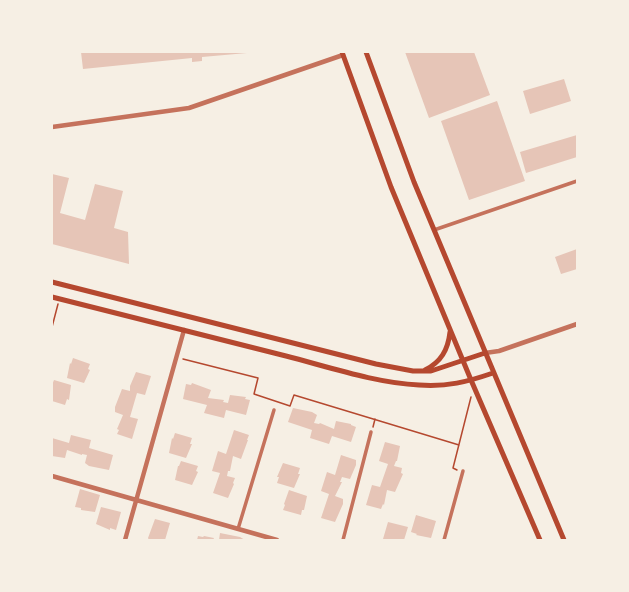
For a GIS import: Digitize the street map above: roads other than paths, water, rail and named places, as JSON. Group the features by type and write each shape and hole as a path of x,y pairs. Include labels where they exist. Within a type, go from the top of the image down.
{"main road":[{"path":"366,52 414,182 564,540"},
{"path":"343,53 391,187 472,383 540,540"},
{"path":"52,282 376,364 424,371 437,370 485,353"},
{"path":"52,296 400,383 443,385 472,383 493,373"},
{"path":"424,371 442,358 447,350 451,331"}],"street":[{"path":"52,127 189,108 343,53"},
{"path":"434,230 577,181"},
{"path":"485,353 499,351 577,324"},
{"path":"125,540 184,330"},
{"path":"238,529 274,410"},
{"path":"343,540 371,432"},
{"path":"444,540 463,471"},
{"path":"52,476 277,540"}]}
